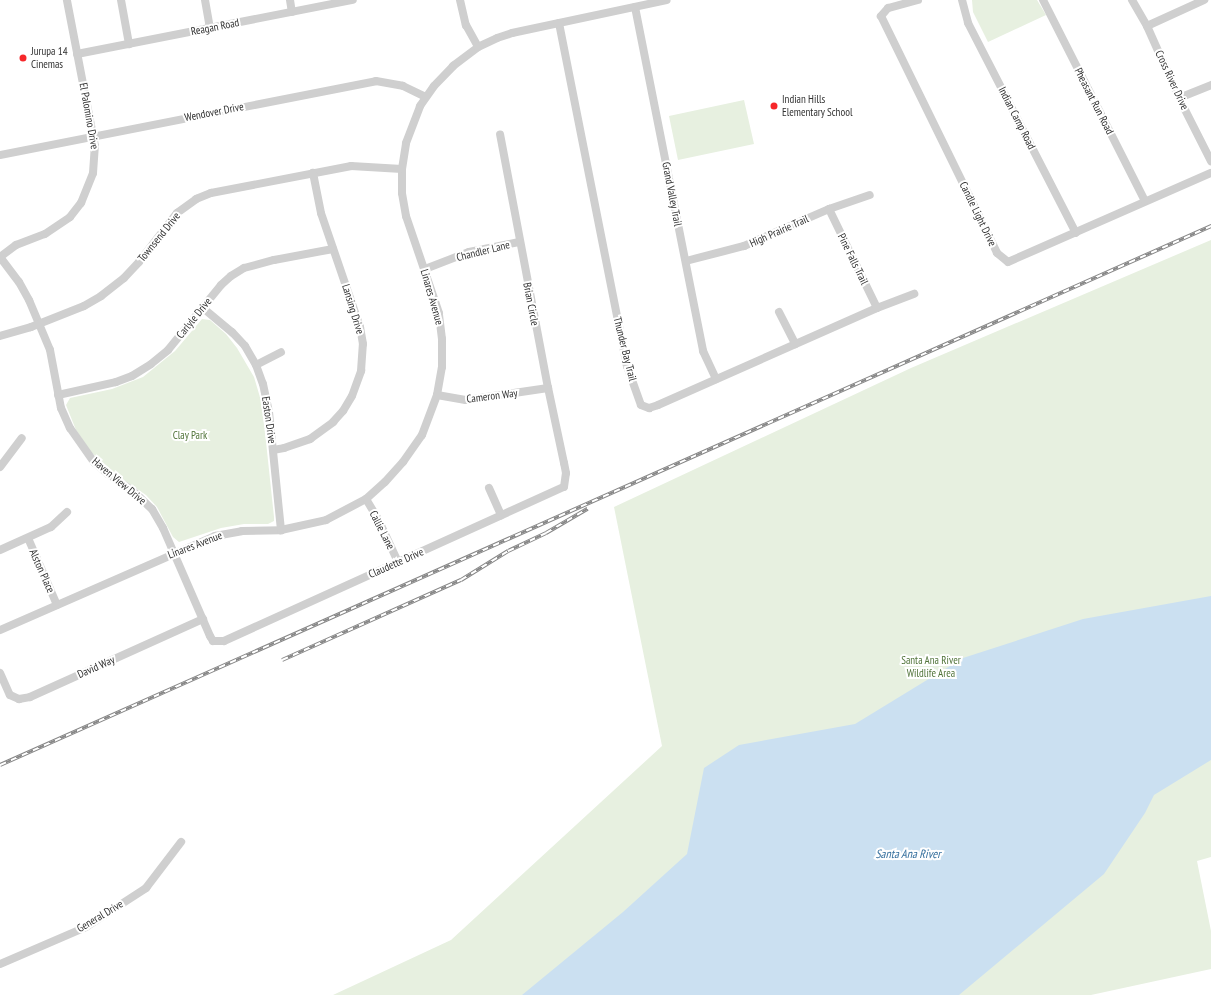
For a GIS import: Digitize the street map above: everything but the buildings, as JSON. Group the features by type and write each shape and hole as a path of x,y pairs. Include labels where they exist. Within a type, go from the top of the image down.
{"street":[{"name":"El Palomino Drive","path":"0,257 16,245 45,234 58,227 76,210 94,173 94,136 67,0"},
{"path":"121,0 129,44"},
{"path":"205,0 210,28"},
{"path":"290,0 292,12"},
{"name":"Reagan Road","path":"77,54 352,0"},
{"path":"460,0 466,25 478,48"},
{"name":"Linares Avenue","path":"0,630 210,538 228,533 281,530 326,520 366,499 394,473 415,446 430,418 437,395 442,355 441,326 425,269 406,216 402,193 402,169 410,130 420,106 453,66 478,48 512,33 667,0"},
{"name":"Candle Light Drive","path":"918,0 888,8 881,16 997,253 1008,262 1076,234 1145,201 1211,173"},
{"name":"Indian Camp Road","path":"962,0 968,23 1076,234"},
{"name":"Pheasant Run Road","path":"1043,0 1145,201"},
{"name":"Cross River Drive","path":"1132,0 1147,26 1179,98 1211,161"},
{"path":"1147,26 1204,0"},
{"name":"Grand Valley Trail","path":"635,7 703,351 716,379"},
{"name":"Thunder Bay Trail","path":"559,23 626,366 641,405 649,408 877,308 914,294"},
{"name":"Wendover Drive","path":"0,155 376,81 404,86 426,97"},
{"path":"1179,98 1211,85"},
{"name":"Brian Circle","path":"500,135 519,242 566,473"},
{"name":"Townsend Drive","path":"0,336 40,324 84,306 113,287 140,262 167,223 177,213 196,199 210,193 351,166 402,169"},
{"name":"Lansing Drive","path":"273,450 284,448 310,439 333,422 343,412 352,396 361,371 363,344 360,327 321,213 313,173"},
{"name":"High Prairie Trail","path":"686,261 744,246 829,209 870,195"},
{"name":"Pine Falls Trail","path":"829,209 877,308"},
{"name":"Chandler Lane","path":"425,269 469,252 519,242"},
{"name":"Carlyle Drive","path":"58,395 98,387 132,376 151,364 168,350 202,308 231,276 244,268 274,260 333,249"},
{"name":"Haven View Drive","path":"0,257 19,282 40,324 50,350 61,408 70,428 87,454 108,474 132,490 152,509 174,553 213,641"},
{"name":"Easton Drive","path":"202,308 232,332 245,346 256,365 267,397 281,530"},
{"path":"779,312 795,344"},
{"path":"256,365 280,352"},
{"name":"Cameron Way","path":"437,395 466,400 548,388"},
{"path":"0,467 22,438"},
{"name":"Claudette Drive","path":"213,641 224,641 564,487 566,473"},
{"path":"489,488 501,515"},
{"name":"Callie Lane","path":"366,499 379,521 398,562"},
{"path":"0,550 50,527 67,512"},
{"name":"Alston Place","path":"28,538 57,605"},
{"name":"David Way","path":"0,673 10,695 19,699 30,696 203,619"},
{"name":"General Drive","path":"0,964 86,927 146,888 181,842"}],"green space":[{"path":"972,0 1037,0 1046,15 988,42 973,12"},
{"path":"744,100 754,144 678,160 669,116"},
{"name":"Santa Ana River Wildlife Area","path":"1211,240 1211,857 1197,861 1211,931 1211,969 1091,995 333,995 451,940 662,746 614,507 911,368"},
{"name":"Clay Park","path":"202,319 210,320 226,334 237,348 254,377 262,404 274,521 268,524 244,524 221,528 179,542 173,537 157,507 146,495 115,474 91,452 76,430 66,405 70,398 112,389 143,377 175,351"}],"water":[{"name":"Santa Ana River","path":"1211,596 1211,760 1154,795 1145,813 1104,874 959,995 522,995 623,912 687,854 704,768 739,745 855,724 963,658 1083,619"}],"railway":[{"path":"0,765 1211,226"},
{"path":"282,660 461,580 508,551 546,533 587,509"}],"place":[{"name":"Jurupa 14 Cinemas","path":"23,58"},
{"name":"Indian Hills Elementary School","path":"774,106"}]}
